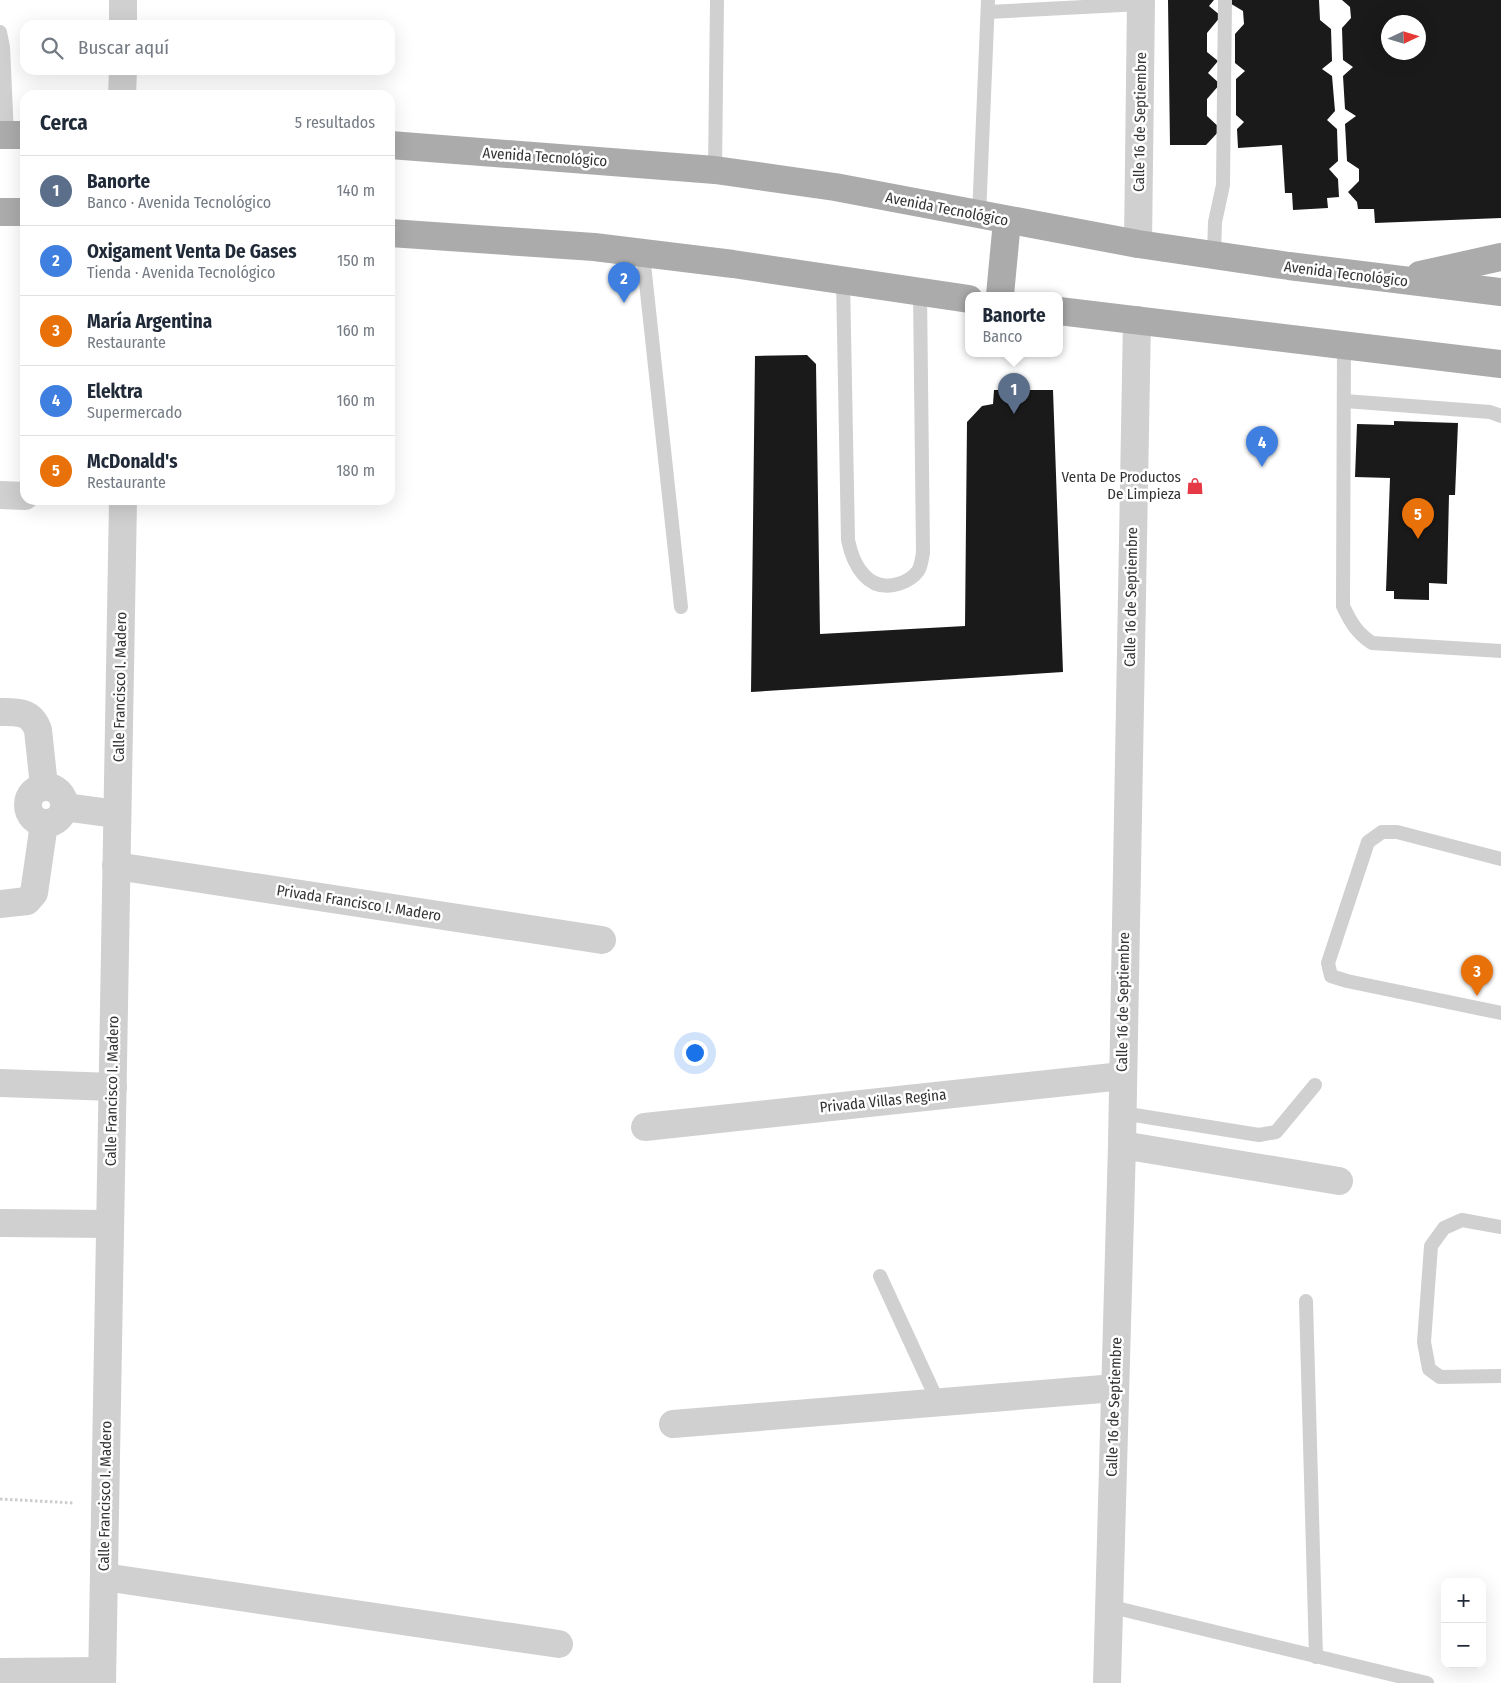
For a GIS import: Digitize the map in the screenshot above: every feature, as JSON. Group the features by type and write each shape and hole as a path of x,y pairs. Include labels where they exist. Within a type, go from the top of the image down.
{"main road":[{"name":"Avenida Tecnológico","path":"395,145 715,170 835,187 979,216 1138,244 1394,280 1501,292"},
{"path":"0,212 20,212"},
{"path":"1000,292 1007,221"},
{"path":"395,233 594,248 843,279 965,298"},
{"path":"1394,280 1501,257"},
{"path":"1063,311 1501,364"},
{"path":"1470,361 1501,373"}],"street":[{"path":"123,0 123,20"},
{"name":"Calle 16 de Septiembre","path":"1138,244 1141,2"},
{"path":"122,90 123,75"},
{"name":"Calle 16 de Septiembre","path":"1107,1683 1122,1145 1137,320"},
{"path":"0,495 20,496"},
{"name":"Calle Francisco I. Madero","path":"102,1677 123,505"},
{"path":"0,712 22,712 27,714 35,723 44,786 33,789 29,796 28,806 30,815 36,821 54,815 117,814"},
{"path":"0,904 27,900 34,893 54,815"},
{"name":"Privada Francisco I. Madero","path":"116,866 602,940"},
{"name":"Privada Villas Regina","path":"645,1127 1122,1076"},
{"path":"0,1083 113,1087"},
{"path":"1122,1145 1339,1181"},
{"path":"0,1223 110,1224"},
{"path":"672,1424 1115,1388"},
{"path":"104,1577 559,1644"},
{"path":"0,1672 102,1677"}],"lane":[{"path":"715,170 717,0"},
{"path":"1214,255 1215,222 1223,185 1225,0"},
{"path":"979,216 988,6 1141,2"},
{"path":"0,32 11,135"},
{"path":"643,254 681,607"},
{"path":"843,279 848,540 851,557 862,574 876,585 892,586 906,582 918,571 923,553 920,292"},
{"path":"1344,344 1344,606 1351,625 1360,636 1372,643 1501,651"},
{"path":"1345,401 1490,412 1501,416"},
{"path":"1501,859 1397,832 1382,832 1368,842 1328,963 1331,976 1347,981 1501,1014"},
{"path":"1122,1113 1259,1135 1276,1132 1315,1085"},
{"path":"1501,1228 1462,1220 1444,1228 1431,1246 1424,1342 1429,1369 1440,1377 1501,1376"},
{"path":"880,1276 938,1402"},
{"path":"1306,1302 1316,1657"},
{"path":"1108,1606 1427,1683"}],"path":[{"path":"0,1499 105,1504"}],"building":[{"path":"1168,0 1214,0 1209,6 1221,16 1207,33 1207,52 1218,61 1208,73 1220,84 1207,99 1207,116 1221,129 1206,145 1170,145"},
{"path":"1231,0 1319,0 1320,20 1331,29 1332,61 1322,69 1332,76 1335,111 1327,120 1337,129 1338,161 1329,169 1338,179 1339,197 1327,198 1328,208 1293,210 1292,193 1285,193 1282,145 1238,148 1237,129 1244,122 1236,115 1236,79 1245,71 1235,63 1235,34 1244,24 1243,11 1228,2"},
{"path":"1342,0 1501,0 1501,218 1375,223 1374,209 1358,209 1357,202 1348,192 1359,181 1359,169 1347,161 1345,124 1356,116 1345,109 1343,76 1353,67 1343,60 1342,28 1351,18 1350,7"},
{"path":"807,355 816,364 820,634 965,626 967,422 982,406 993,404 994,390 1053,390 1063,672 751,692 755,356"},
{"path":"1394,421 1458,423 1455,495 1449,495 1447,584 1429,583 1429,600 1394,599 1394,591 1386,591 1390,478 1355,477 1357,424 1394,425"}],"place":[{"name":"Oxigament Venta De Gases","path":"624,303"},
{"name":"Banorte","path":"1014,414"},
{"name":"Elektra","path":"1262,467"},
{"name":"Venta De Productos De Limpieza","path":"1195,486"},
{"name":"McDonald's","path":"1418,539"},
{"name":"María Argentina","path":"1477,996"}]}
